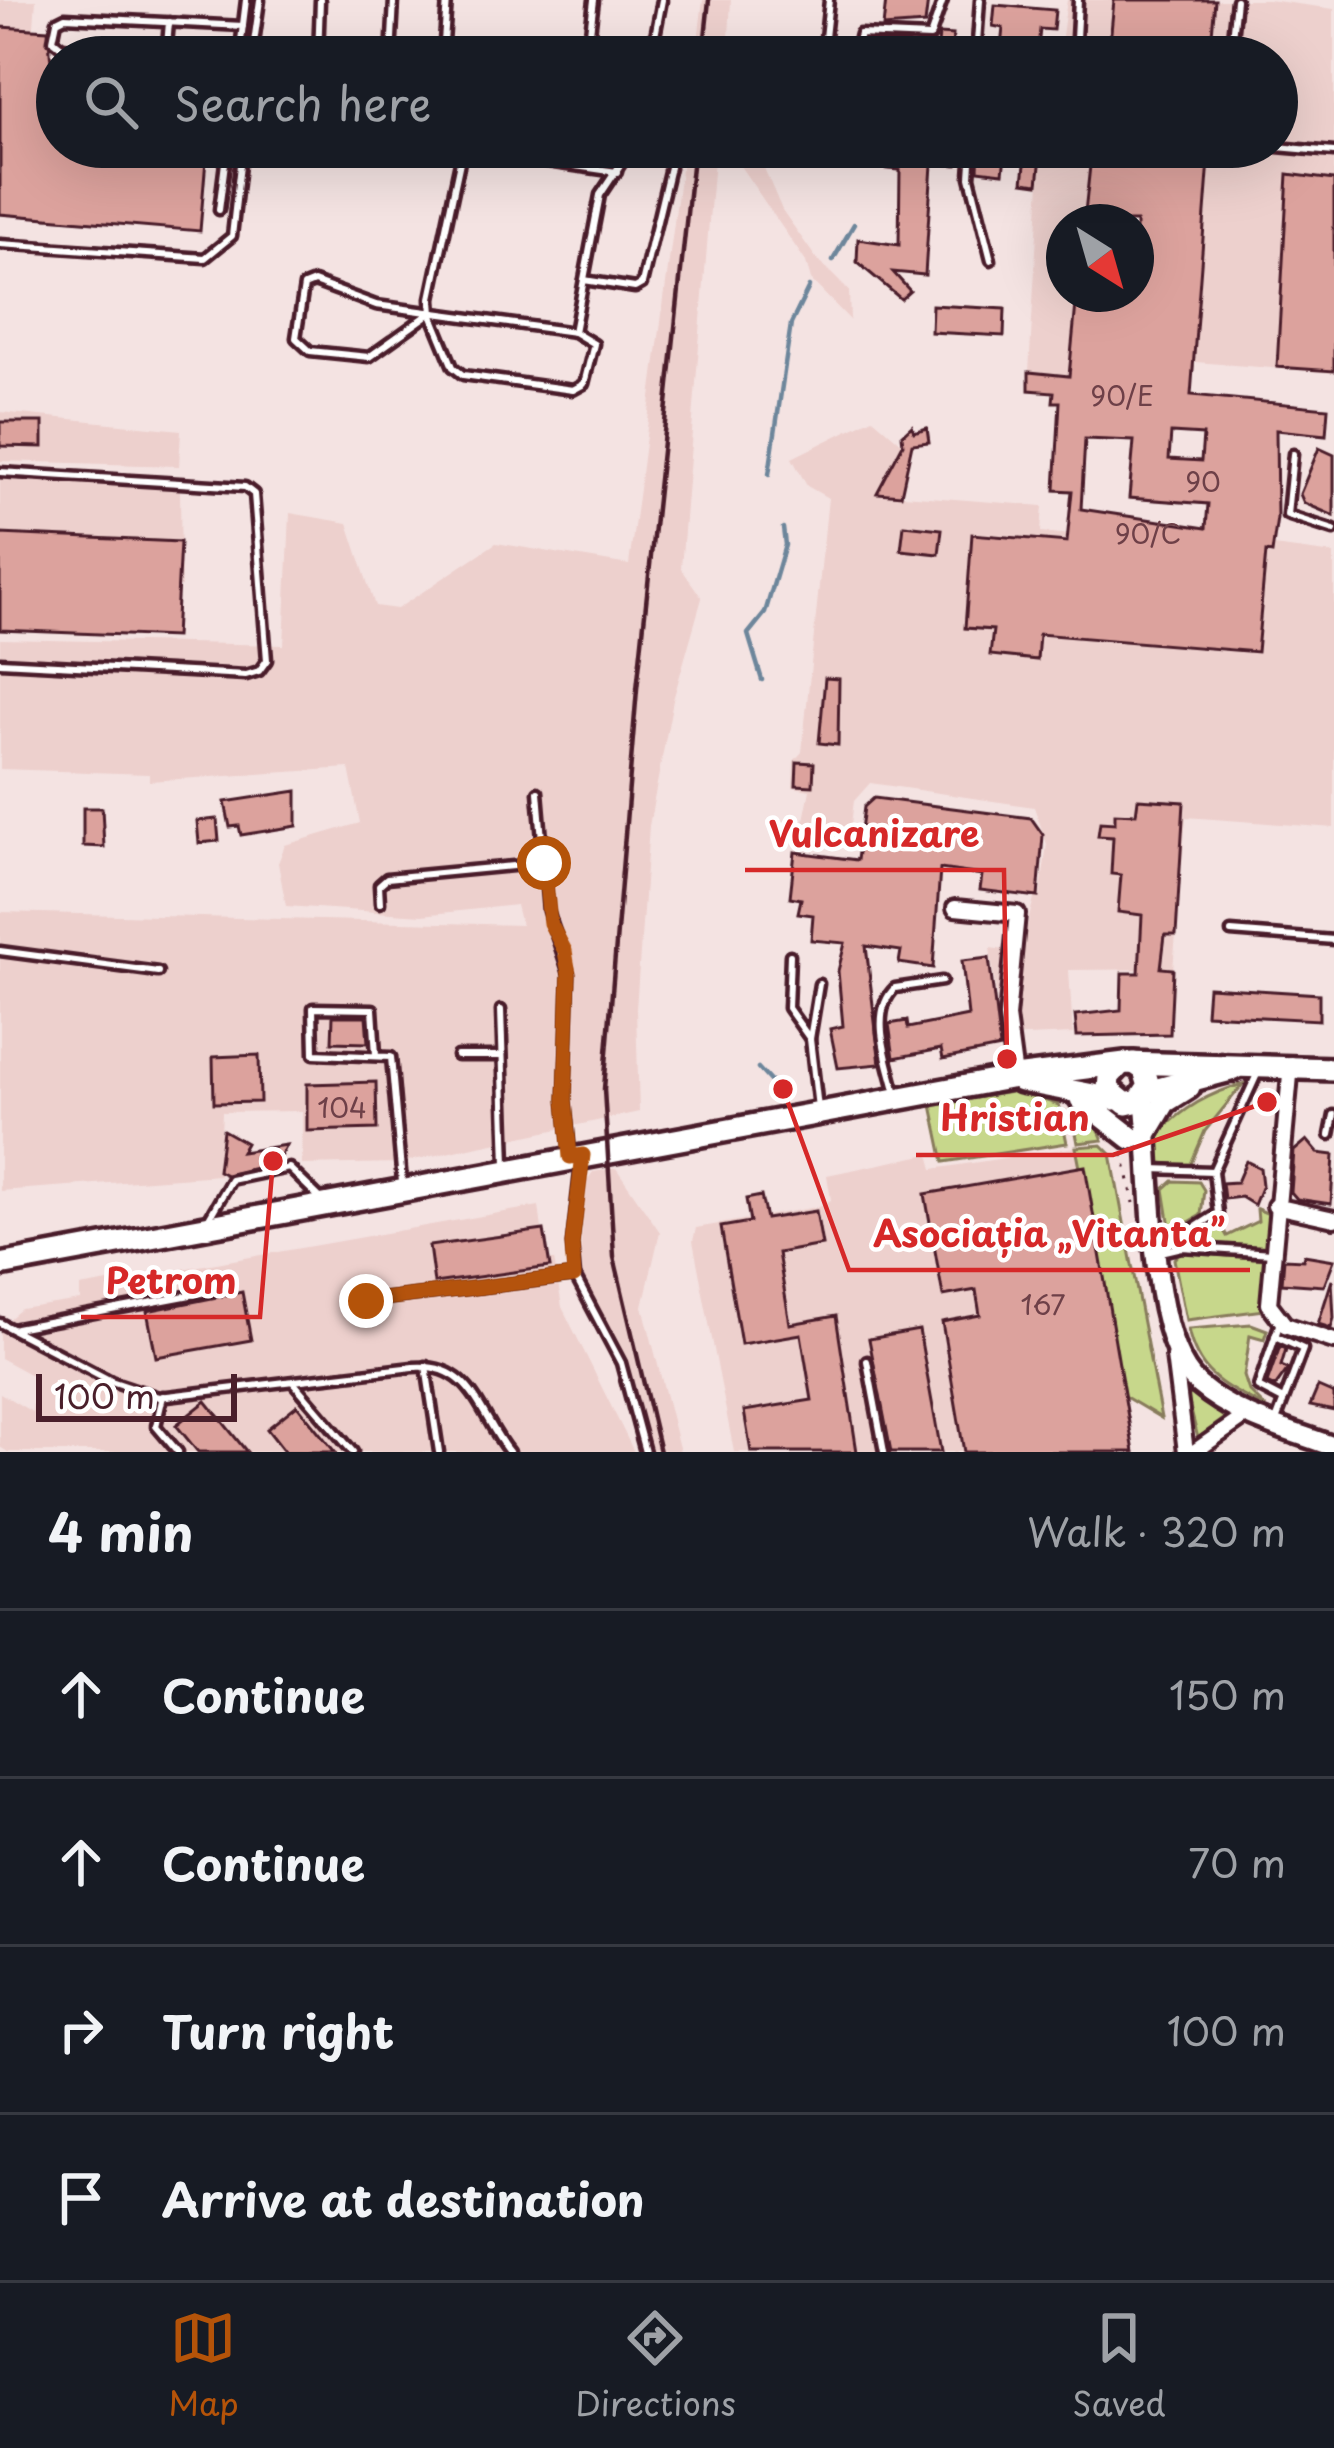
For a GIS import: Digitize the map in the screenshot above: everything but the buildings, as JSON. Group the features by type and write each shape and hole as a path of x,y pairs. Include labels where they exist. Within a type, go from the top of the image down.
{"main road":[{"path":"1012,1077 1117,1101 1257,1063"},
{"path":"0,1265 1012,1077 1128,1064 1257,1063 1334,1069"},
{"path":"1128,1064 1147,1075 1133,1141"},
{"path":"1128,1064 1107,1083 1145,1168 1174,1356 1199,1385 1247,1414 1323,1447"},
{"path":"1133,1141 1166,1102 1207,1078"},
{"path":"1064,1090 1106,1114 1133,1141"}],"street":[{"path":"955,908 1017,914 1007,1017 1012,1077"},
{"path":"1291,1064 1269,1304 1276,1325 1334,1341"},
{"path":"1275,1206 1334,1220"},
{"path":"1174,1356 1190,1452 1247,1414"}],"lane":[{"path":"242,36 246,0"},
{"path":"255,36 260,0"},
{"path":"319,36 320,0"},
{"path":"392,36 394,0"},
{"path":"444,36 447,0"},
{"path":"590,36 594,0"},
{"path":"654,36 662,0"},
{"path":"825,36 829,0"},
{"path":"929,36 943,0"},
{"path":"977,36 980,0"},
{"path":"1076,36 1078,0"},
{"path":"1232,36 1236,0"},
{"path":"54,36 57,21 65,17 243,26"},
{"path":"168,36 170,22"},
{"path":"859,36 906,36"},
{"path":"1298,149 1334,152"},
{"path":"219,210 224,168"},
{"path":"0,244 206,258 232,236 240,168"},
{"path":"432,312 369,357 310,351 296,338 300,297 304,286 314,282 376,305 432,312 574,332 594,344 585,380 577,388 463,375 453,367 432,312 458,168"},
{"path":"588,168 616,172"},
{"path":"574,332 600,195 619,168"},
{"path":"584,280 635,289 642,284 670,168"},
{"path":"971,168 991,260"},
{"path":"1293,454 1287,514 1334,530"},
{"path":"0,472 245,487 254,494 267,659 259,671 246,675 0,662"},
{"path":"538,792 550,923 565,951 569,974 565,1100 576,1156 574,1276 615,1348 645,1452"},
{"path":"380,903 380,883 387,878 544,863"},
{"path":"1231,932 1334,940"},
{"path":"0,951 158,972"},
{"path":"790,955 788,1008 810,1039"},
{"path":"896,1097 882,1028 886,997 895,988 942,982"},
{"path":"818,1111 810,1039 819,984"},
{"path":"376,1055 373,1010 315,1006 314,1054 391,1057 403,1188"},
{"path":"501,1010 506,1169"},
{"path":"457,1056 502,1056"},
{"path":"1157,1252 1219,1213 1213,1171 1257,1063"},
{"path":"1330,1135 1334,1115"},
{"path":"203,1228 231,1180 289,1168 325,1203"},
{"path":"1145,1168 1213,1171"},
{"path":"1157,1252 1182,1247 1272,1253"},
{"path":"366,1301 574,1276"},
{"path":"12,1329 217,1290"},
{"path":"0,1323 111,1381 163,1396 426,1366 449,1371 475,1392 494,1433 509,1452"},
{"path":"1275,1425 1303,1348 1276,1325 1258,1387 1284,1400"},
{"path":"867,1361 884,1452"},
{"path":"426,1366 439,1452"},
{"path":"293,1382 352,1452"},
{"path":"163,1396 156,1426 178,1452"}],"path":[{"path":"1133,1141 1138,1222"}],"shaded area":[{"path":"0,0 36,0 31,64 0,63"},
{"path":"703,0 731,0 729,36 699,36"},
{"path":"1067,0 1268,0 1334,9 1334,373 1195,362 1192,387 1029,372 1041,168 1298,168 1298,36 1062,36"},
{"path":"681,168 713,168 681,568 702,598 673,700 649,826 636,1009 639,1112 399,1163 302,1165 302,1111 222,1112 219,1175 0,1191 0,912 521,925 516,905 422,915 286,906 278,863 285,845 360,823 349,768 149,781 149,774 0,769 0,639 284,645 290,513 348,523 375,606 397,609 496,543 629,565"},
{"path":"741,168 764,168 782,210 816,258 849,291 850,320 811,280 806,262"},
{"path":"0,412 181,430 179,466 0,461"},
{"path":"873,418 903,444 878,493 1043,506 1041,532 1272,555 1274,546 1334,554 1334,828 1186,817 1173,969 1069,970 1073,1034 1002,1037 990,948 1005,950 1006,938 1024,938 1034,898 1040,897 1047,844 1034,807 870,783 854,801 848,847 800,840 810,790 793,787 794,761 802,752 828,498 807,486 792,458"},
{"path":"0,479 180,485 181,587 44,583 0,589"},
{"path":"1076,1147 1131,1452 734,1452 693,1241 696,1228 817,1207 831,1200 827,1175 929,1154 933,1169"},
{"path":"616,1168 660,1232 643,1306 680,1452 650,1452 631,1376 579,1268 585,1183 593,1172"},
{"path":"539,1206 546,1260 554,1260 562,1307 634,1452 8,1452 0,1447 0,1393 32,1412 35,1377 0,1358 0,1327 21,1309 80,1300 80,1287"}],"green space":[{"path":"1243,1084 1205,1131 1190,1166 1160,1163 1159,1133 1198,1103"},
{"path":"1017,1091 1059,1105 1067,1143 944,1162 932,1105"},
{"path":"1072,1112 1094,1119 1103,1140 1078,1143"},
{"path":"1102,1145 1111,1154 1161,1418 1124,1396 1076,1147"},
{"path":"1173,1181 1199,1182 1204,1190 1201,1215 1179,1228 1170,1227 1164,1189"},
{"path":"1257,1209 1269,1214 1267,1249 1191,1243 1220,1224 1227,1236 1258,1221"},
{"path":"1180,1252 1265,1259 1264,1310 1186,1320 1174,1259"},
{"path":"1251,1324 1267,1330 1264,1339 1250,1335 1244,1376 1249,1391 1266,1408 1207,1370 1188,1329"},
{"path":"1193,1394 1225,1418 1198,1438 1187,1395"}],"waterway":[{"path":"833,260 854,224"},
{"path":"769,474 791,324 809,287"},
{"path":"762,680 748,634 765,613 785,545 783,528"},
{"path":"758,1068 778,1090"}],"railway":[{"path":"705,36 709,0"},
{"path":"660,1452 614,1257 604,1089 637,689 692,168"}],"place":[{"name":"Vulcanizare","path":"1007,1059"},
{"name":"Asociația „Vitanta”","path":"783,1089"},
{"name":"Hristian","path":"1267,1102"},
{"name":"Petrom","path":"273,1161"}],"route":[{"path":"366,1301 574,1276 572,1244 583,1155 570,1157 566,1130 569,974 565,951 550,923 544,863"}]}
